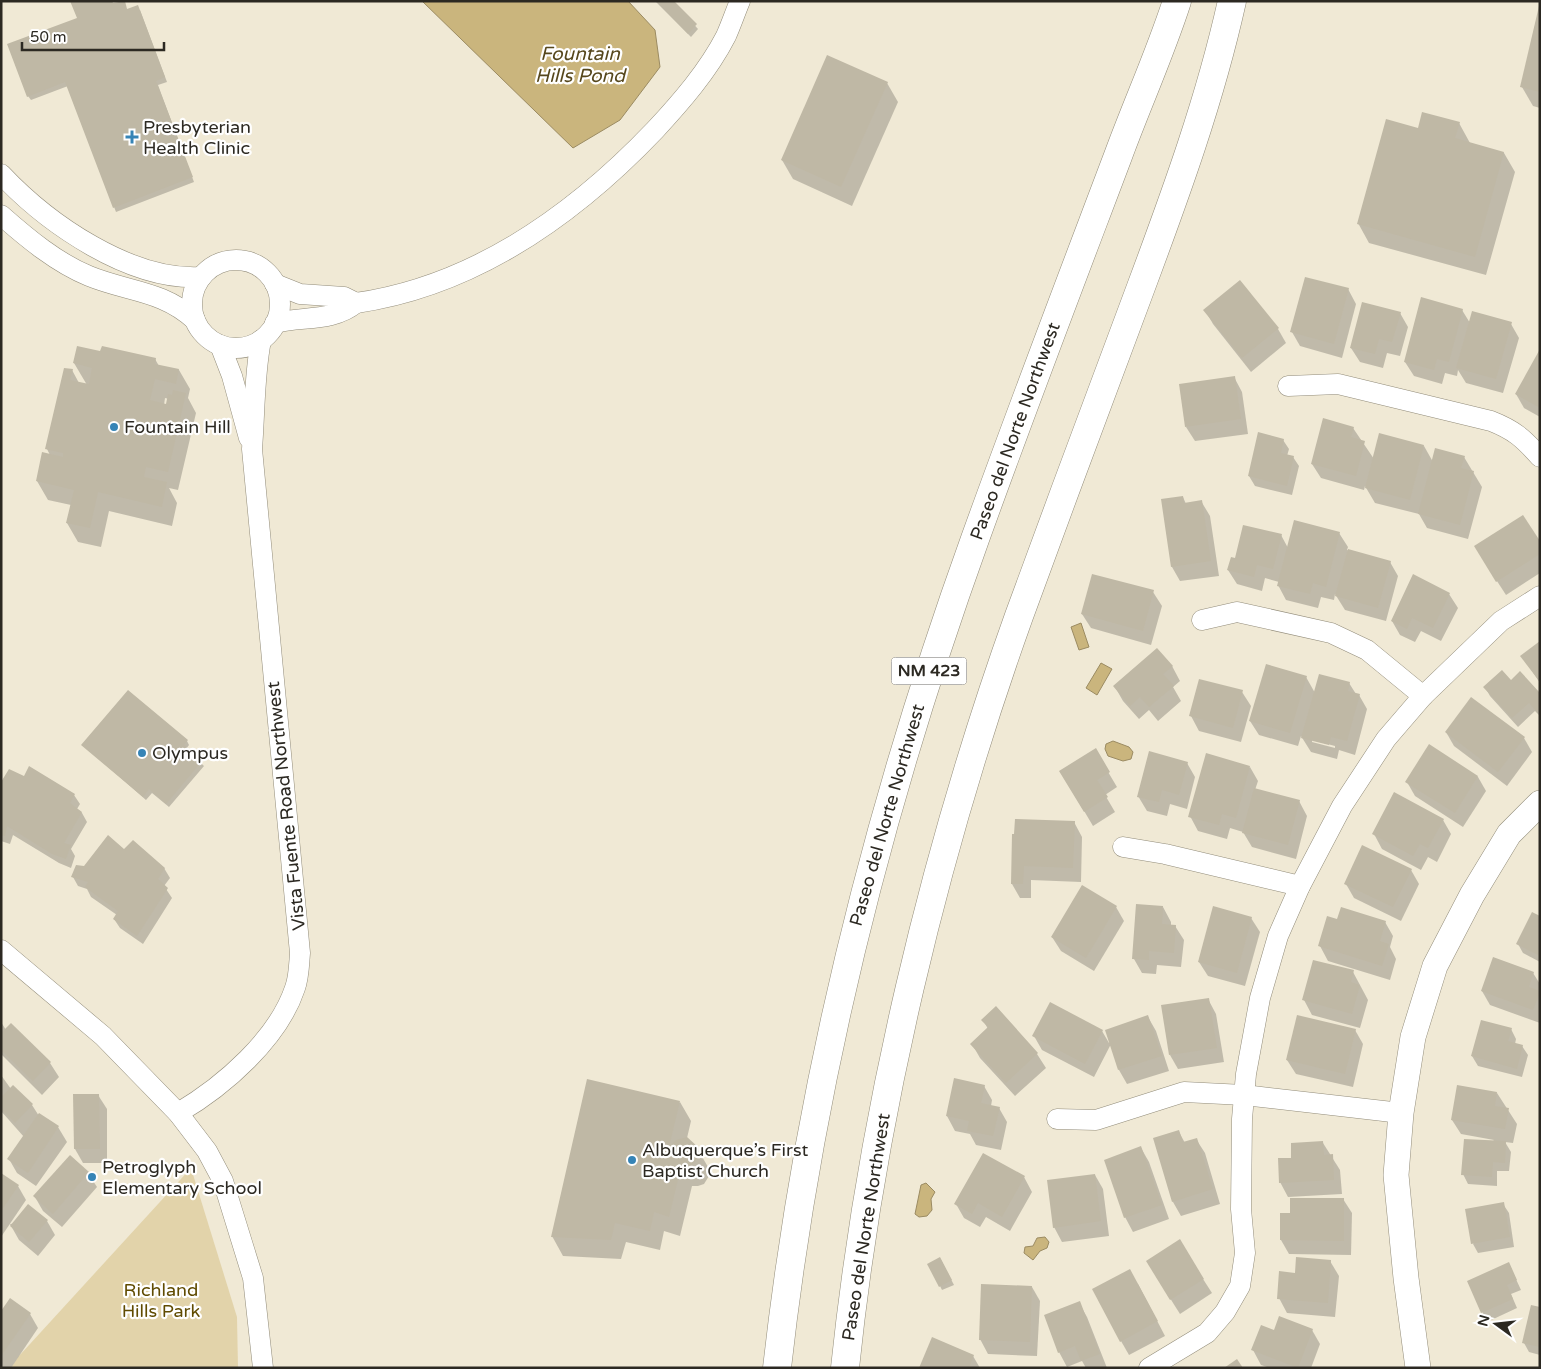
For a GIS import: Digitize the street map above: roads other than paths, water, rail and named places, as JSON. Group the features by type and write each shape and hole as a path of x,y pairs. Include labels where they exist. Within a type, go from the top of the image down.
{"main road":[{"name":"Paseo del Norte Northwest","path":"777,1368 800,1189 819,1086 845,968 907,739 975,540 1177,1"},
{"name":"Paseo del Norte Northwest","path":"844,1368 862,1239 885,1109 912,984 944,858 1003,663 1177,188 1213,77 1232,1"},
{"path":"1177,188 1219,107 1252,1"}],"street":[{"path":"275,324 300,318 332,316 346,312 356,303 399,295 468,270 526,238 576,203 644,142 688,92 726,36 740,1"},
{"path":"1,174 59,225 94,246 164,274 178,278 201,277"},
{"path":"1,215 36,244 71,267 104,281 157,295 182,308 195,320 209,339 220,345 242,348 261,340 275,324 279,310 279,297 275,284 268,274 258,266 233,260 215,265 201,277 194,290 192,305 195,320"},
{"path":"275,284 300,294 344,297 356,303"},
{"name":"Vista Fuente Road Northwest","path":"178,1113 207,1096 270,1036 284,1014 296,986 300,954 252,449 256,402 255,372 261,340"},
{"name":"Vista Fuente Road Northwest","path":"220,345 232,376 237,402 252,449"},
{"path":"1288,386 1338,384 1491,421 1511,428 1540,457"},
{"path":"1149,1368 1207,1333 1225,1312 1240,1286 1245,1253 1241,1209 1244,1095 1260,998 1278,936 1300,886 1342,806 1386,739 1423,696 1501,621 1540,596"},
{"path":"1202,620 1237,612 1331,634 1367,650 1423,696"},
{"path":"1418,1368 1406,1278 1396,1175 1401,1113 1413,1037 1435,966 1472,895 1508,834 1540,802"},
{"path":"1123,847 1165,854 1300,886"},
{"path":"1,950 103,1036 178,1113 207,1151 223,1181 253,1278 263,1368"},
{"path":"1057,1119 1096,1120 1184,1092 1244,1095 1401,1113"}],"water":[{"name":"Fountain Hills Pond","path":"422,1 628,1 655,30 660,67 620,120 573,148"},
{"path":"1081,623 1089,647 1079,650 1071,627"},
{"path":"1101,663 1112,669 1097,695 1086,688"},
{"path":"1113,741 1129,747 1133,752 1131,759 1123,761 1108,756 1105,749 1106,744"},
{"path":"926,1183 935,1192 931,1199 932,1210 927,1216 919,1217 915,1214 921,1185"},
{"path":"1045,1237 1049,1242 1047,1248 1040,1251 1033,1260 1024,1253 1025,1247 1033,1246 1037,1238"}],"place":[{"name":"Presbyterian Health Clinic","path":"132,137"},
{"name":"Fountain Hill","path":"114,427"},
{"name":"Olympus","path":"142,753"},
{"name":"Albuquerque’s First Baptist Church","path":"632,1160"},
{"name":"Petroglyph Elementary School","path":"92,1177"}],"park label":[{"name":"Richland Hills Park","path":"161,1300"}]}
